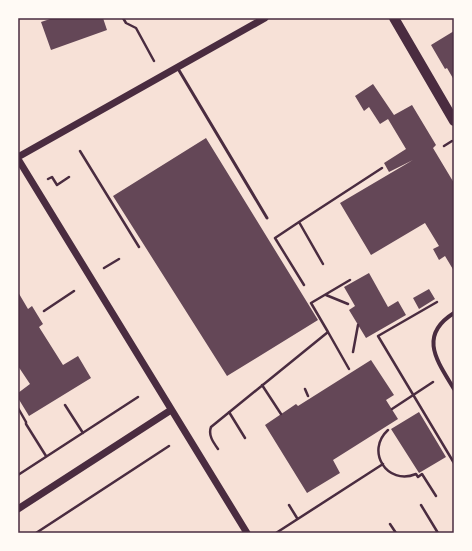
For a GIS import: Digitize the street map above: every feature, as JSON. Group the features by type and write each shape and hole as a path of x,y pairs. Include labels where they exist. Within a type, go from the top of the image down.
{"main road":[{"path":"394,18 454,121"}],"street":[{"path":"247,533 18,158 264,18"},
{"path":"454,313 438,328 434,338 433,348 435,357 454,389"},
{"path":"18,509 171,410"}],"lane":[{"path":"178,67 267,218"}],"path":[{"path":"123,18 126,23 136,28 154,61"},
{"path":"444,146 452,141"},
{"path":"80,151 139,247"},
{"path":"304,285 275,238 382,168"},
{"path":"48,179 52,177 57,185 69,177"},
{"path":"299,222 322,264"},
{"path":"104,268 119,259"},
{"path":"349,369 311,303 350,280"},
{"path":"44,311 74,291"},
{"path":"325,295 348,304"},
{"path":"437,302 378,336 454,463"},
{"path":"353,352 358,325"},
{"path":"218,449 210,436 209,431 211,427 328,332"},
{"path":"392,409 433,382"},
{"path":"262,385 281,414"},
{"path":"304,390 308,396"},
{"path":"18,475 138,397"},
{"path":"65,405 83,433"},
{"path":"18,408 46,456"},
{"path":"230,412 245,438"},
{"path":"388,430 380,438 379,444 379,455 383,464 392,474 399,477 416,474 418,477 422,474 436,496"},
{"path":"36,533 169,446"},
{"path":"276,533 383,464"},
{"path":"289,505 298,518"},
{"path":"421,505 438,533"},
{"path":"390,524 396,533"}],"building":[{"path":"53,18 103,18 107,30 51,50 41,22"},
{"path":"454,31 454,80 447,68 445,69 431,45"},
{"path":"373,84 394,115 412,105 436,145 433,148 454,183 454,271 445,256 439,260 433,249 439,246 425,223 371,255 340,203 413,160 389,172 384,163 406,149 388,119 380,124 369,107 364,111 355,96"},
{"path":"206,138 318,320 227,376 113,196"},
{"path":"369,273 388,307 398,301 406,315 366,338 349,310 355,306 344,287"},
{"path":"429,289 435,299 419,309 413,298"},
{"path":"18,292 28,309 32,306 43,324 39,327 63,365 78,356 91,378 29,416 18,398 18,393 30,384 18,366"},
{"path":"371,360 394,395 386,400 398,419 333,460 340,473 307,493 265,425 296,404 298,406"},
{"path":"419,412 446,457 419,473 391,429"}]}
